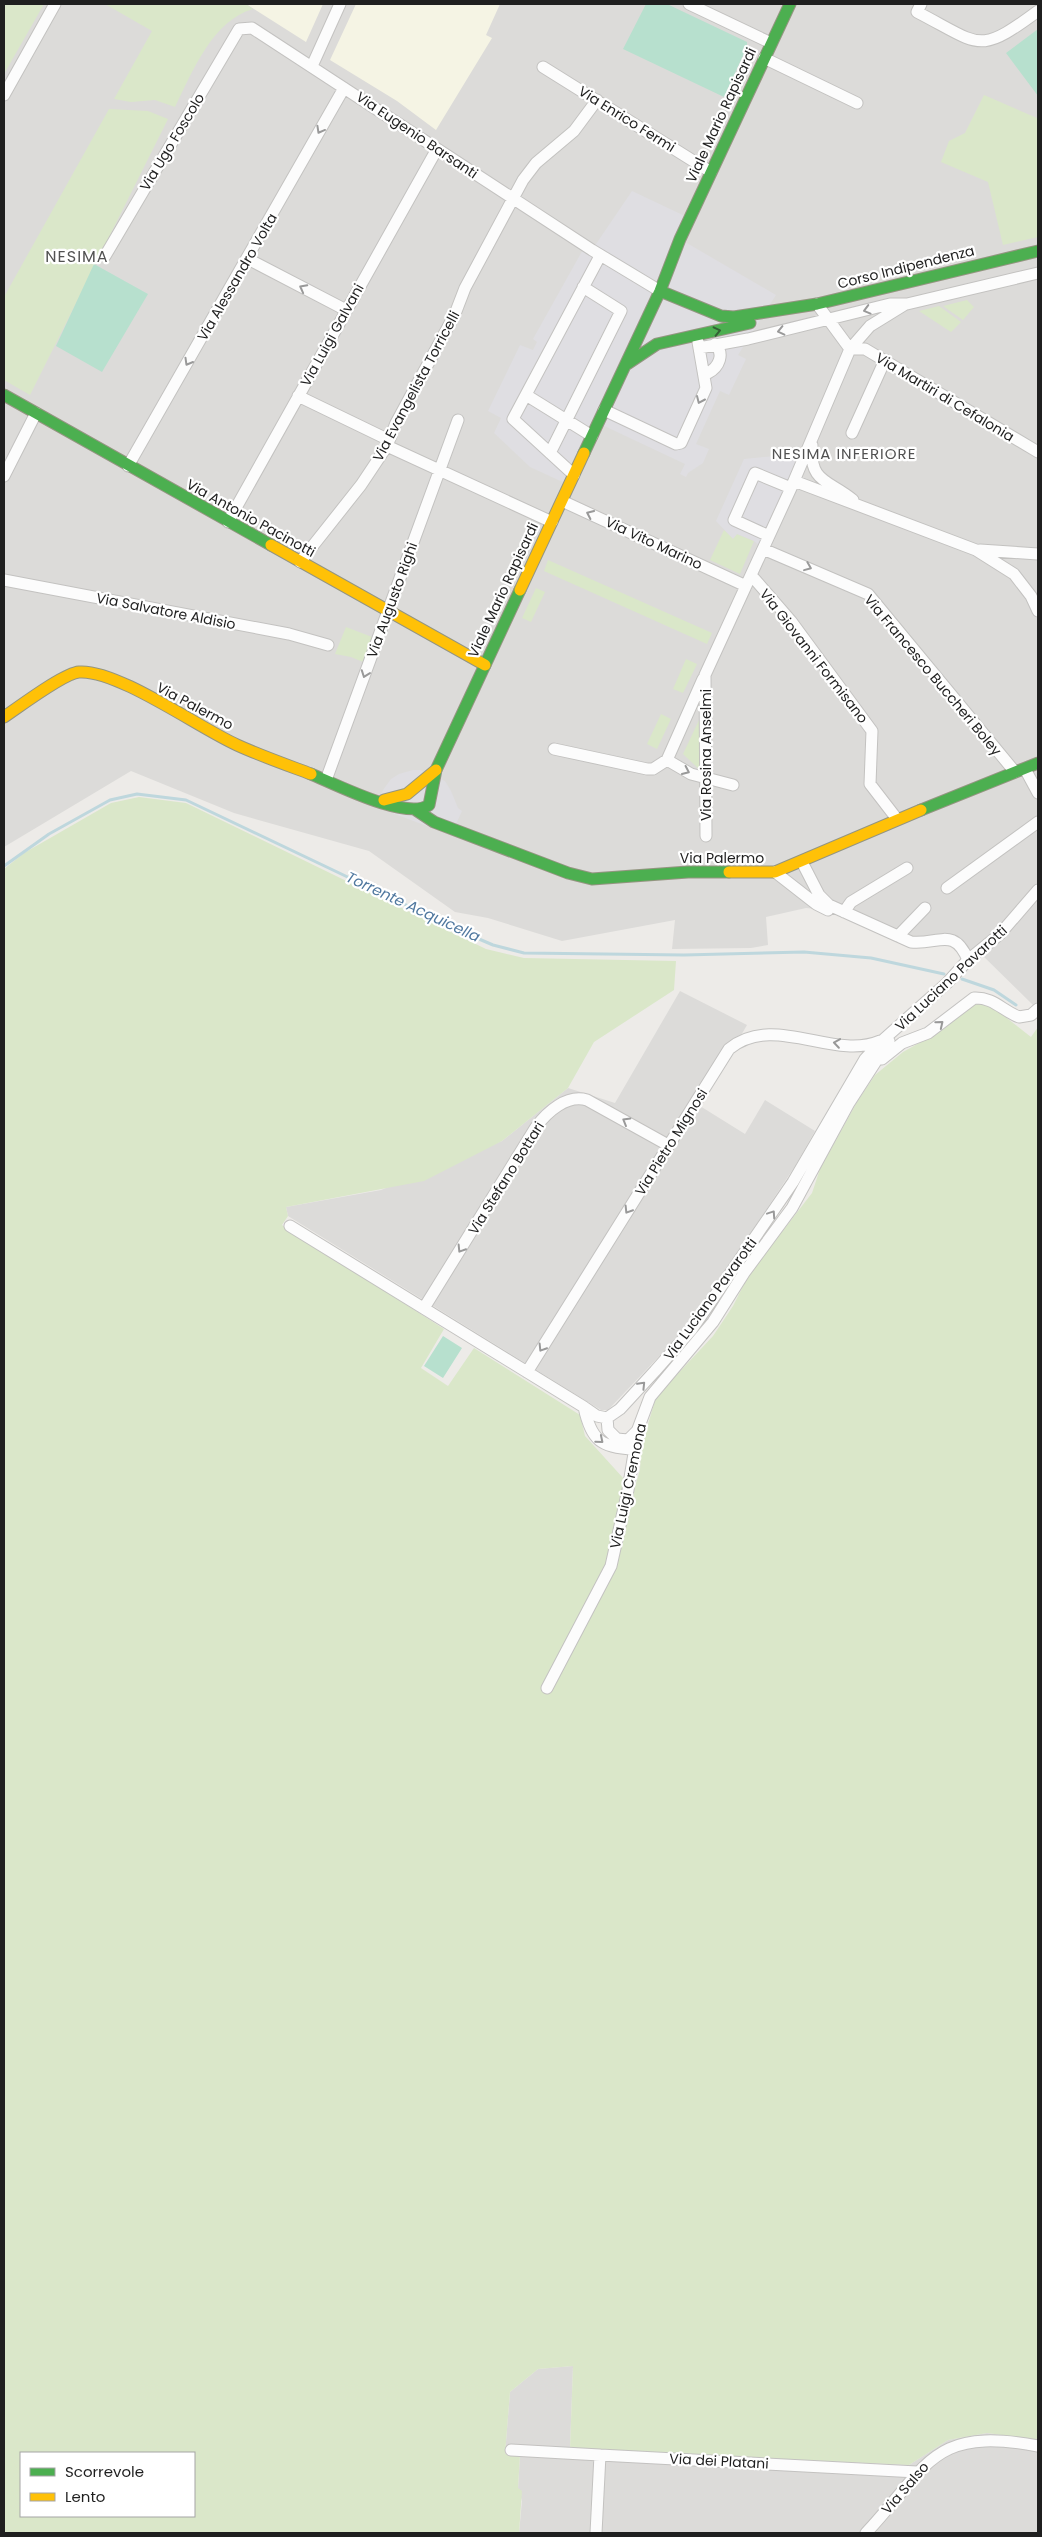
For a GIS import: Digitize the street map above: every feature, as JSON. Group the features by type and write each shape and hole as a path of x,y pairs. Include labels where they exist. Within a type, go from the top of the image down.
{"main road":[{"name":"Viale Mario Rapisardi","path":"436,770 660,291 680,239 790,4"},
{"name":"Corso Indipendenza","path":"781,311 817,304 1038,250"},
{"path":"660,291 720,316 734,317 781,311"},
{"path":"625,366 648,348 760,321 781,311"},
{"path":"645,322 654,333 672,333 690,337"},
{"name":"Via Antonio Pacinotti","path":"4,395 485,665"},
{"name":"Via Palermo","path":"4,717 66,677 78,672 87,672 126,686 236,745 378,801 395,807 415,809 434,822 568,874 592,879 688,872 775,872 802,862 896,819 1038,763"},
{"path":"436,770 426,809 415,809 409,801 414,792 436,770"},
{"path":"378,801 405,797 414,792 424,790 445,822 454,829"}],"street":[{"path":"4,95 55,4"},
{"path":"312,66 340,4"},
{"path":"689,4 771,43"},
{"path":"919,8 972,41 985,42 1006,34 1038,11"},
{"name":"Via Eugenio Barsanti","path":"239,29 252,28 596,253 660,291"},
{"name":"Via Ugo Foscolo","path":"105,256 239,29"},
{"path":"764,58 857,103"},
{"name":"Via Enrico Fermi","path":"543,67 711,172"},
{"name":"Via Alessandro Volta","path":"128,466 344,88"},
{"name":"Via Evangelista Torricelli","path":"300,562 361,485 388,443 396,423 455,314 465,288 523,180 536,163 574,131 597,100"},
{"name":"Via Luigi Galvani","path":"228,522 436,149"},
{"path":"574,475 513,419 583,287 596,253"},
{"path":"248,259 346,310"},
{"path":"699,348 748,339 890,304 907,304 1038,273"},
{"path":"550,453 621,311 583,287"},
{"path":"817,304 850,349"},
{"name":"Via Rosina Anselmi","path":"667,760 769,536 850,349 870,326 907,304"},
{"path":"604,410 676,444 681,443 706,388 699,348 690,337"},
{"path":"703,371 708,373 714,370 720,357 721,352 715,344"},
{"name":"Via Martiri di Cefalonia","path":"850,349 865,350 885,360 1038,452"},
{"path":"852,433 885,360"},
{"path":"526,395 592,436"},
{"path":"298,396 438,471 552,522"},
{"path":"4,476 36,414"},
{"name":"Via Augusto Righi","path":"326,780 458,420"},
{"path":"812,439 812,465 820,479 842,490 862,507"},
{"path":"769,536 734,520 755,473 862,507 976,550 1014,574 1023,583 1036,606"},
{"name":"Via Vito Marino","path":"562,501 746,586"},
{"name":"Via Francesco Buccheri Boley","path":"763,549 868,594 1038,793"},
{"path":"976,550 1038,554"},
{"name":"Via Giovanni Formisano","path":"751,575 791,621 872,731 870,784 896,819"},
{"name":"Via Salvatore Aldisio","path":"4,580 289,634 328,645"},
{"path":"1036,606 1038,586"},
{"name":"Via Rosina Anselmi","path":"705,675 706,836"},
{"path":"554,749 647,769 653,769 667,760 691,774 732,785"},
{"path":"947,888 1038,822"},
{"path":"802,862 825,902 917,943 939,938 952,940 964,951 968,960"},
{"path":"844,912 851,902 907,868"},
{"path":"775,872 821,907 844,912"},
{"name":"Via Luciano Pavarotti","path":"607,1418 620,1409 656,1371 692,1328 793,1182 870,1049 896,1029 947,983 968,960 1005,929 1038,890"},
{"path":"898,936 925,908"},
{"name":"Via Luigi Cremona","path":"872,1069 893,1049 912,1038 928,1033 974,998 991,1000 1019,1017 1031,1015 1038,1010"},
{"path":"896,1029 912,1038"},
{"name":"Via Luigi Cremona","path":"547,1688 611,1566 628,1490 638,1429 646,1406 656,1389 708,1330 744,1273 792,1208 849,1103 896,1029"},
{"name":"Via Pietro Mignosi","path":"527,1372 728,1049 742,1040 766,1035 870,1049"},
{"name":"Via Stefano Bottari","path":"424,1308 536,1127 559,1105 576,1098 587,1100 668,1146"},
{"path":"290,1226 598,1416 607,1418 608,1430 617,1439 628,1440 638,1429"},
{"path":"584,1407 589,1427 601,1442 618,1449 634,1449"},
{"name":"Via Salso","path":"866,2533 917,2472 940,2453 960,2445 1007,2440 1038,2446"},
{"name":"Via dei Platani","path":"511,2450 917,2472"},
{"path":"596,2533 600,2455"}],"shaded area":[{"path":"4,4 1038,4 1038,1005 1034,1006 979,952 968,960 958,944 924,943 827,910 806,908 766,917 768,945 751,948 672,949 675,920 562,941 488,918 455,912 369,851 234,813 131,771 4,847"},
{"path":"246,4 323,4 306,42"},
{"path":"356,4 500,4 486,35 492,38 436,130 397,101 330,60"},
{"path":"632,191 689,218 680,239 776,295 738,355 746,359 729,395 720,391 696,444 709,449 703,463 688,473 686,477 680,474 685,464 598,423 569,485 530,467 494,433 501,418 488,411 520,345 533,350 537,342 533,339 585,246 592,250"},
{"path":"806,453 763,549 754,541 737,534 733,539 716,521 744,459"},
{"path":"420,770 445,781 451,791 458,808 462,811 451,835 376,807 383,790 391,779 399,774"},
{"path":"680,991 747,1025 700,1106 745,1134 765,1100 815,1131 795,1166 687,1327 608,1410 601,1410 288,1216 286,1207 381,1190 502,1141 568,1088 615,1103"},
{"path":"573,2366 570,2449 909,2465 948,2440 987,2433 1038,2440 1038,2533 519,2533 522,2501 518,2489 520,2455 505,2454 510,2392 538,2369"}],"green space":[{"path":"4,4 44,4 4,74"},
{"path":"105,4 246,4 253,9 239,15 226,24 215,36 205,49 175,107 155,100 131,102 114,99 152,31"},
{"path":"646,4 667,4 747,42 747,47 724,97 623,49"},
{"path":"1038,29 1038,96 1006,53"},
{"path":"984,95 1037,118 1038,116 1038,237 1003,245 988,182 941,162 949,141 965,133"},
{"path":"109,109 148,111 168,119 30,395 4,380 4,297"},
{"path":"94,264 148,294 102,372 56,346"},
{"path":"967,300 974,307 963,320 943,306"},
{"path":"939,306 961,322 951,332 919,311"},
{"path":"724,530 733,538 737,534 754,541 740,574 710,560"},
{"path":"548,560 712,633 707,644 544,571"},
{"path":"536,588 545,592 531,622 522,618"},
{"path":"346,627 372,637 363,662 351,657 335,654"},
{"path":"686,659 697,664 683,693 673,689"},
{"path":"661,714 671,719 657,749 647,744"},
{"path":"700,718 701,771 683,754"},
{"path":"139,797 186,803 486,949 524,958 676,961 674,990 594,1042 568,1088 502,1141 424,1181 286,1207 288,1216 282,1225 444,1329 421,1368 448,1386 474,1348 580,1415 585,1436 624,1479 621,1496 631,1500 640,1470 641,1448 656,1397 713,1336 733,1306 748,1276 812,1193 820,1169 857,1102 875,1075 903,1052 944,1029 972,1005 983,1003 994,1008 1031,1037 1038,1027 1038,2440 987,2433 948,2440 909,2465 570,2449 573,2366 538,2369 510,2392 505,2454 520,2455 518,2488 522,2491 519,2533 4,2533 4,869 24,853 111,803"},
{"path":"443,1336 462,1348 443,1378 424,1366"}],"waterway":[{"name":"Torrente Acquicella","path":"4,866 49,834 110,800 137,794 186,800 465,933 493,945 524,953 684,955 804,952 871,958 944,974"},
{"name":"Torrente Acquicella","path":"962,979 994,990 1016,1005"}],"traffic: fast":[{"path":"584,453 660,291 680,239 790,4"},
{"path":"660,291 721,316 734,317 817,304 1038,251"},
{"path":"627,364 657,344 750,323"},
{"path":"4,395 271,545"},
{"path":"311,774 388,805 419,809 429,805 436,770 520,590"},
{"path":"921,810 1038,763"},
{"path":"416,810 434,822 568,873 592,879 688,872 729,872"}],"traffic: slow":[{"path":"520,590 584,453"},
{"path":"271,545 485,665"},
{"path":"4,717 63,678 79,672 95,674 136,689 237,745 311,774"},
{"path":"384,800 407,794 436,770"},
{"path":"729,872 775,872 921,810"}],"district":[{"name":"NESIMA","path":"77,256"},
{"name":"NESIMA INFERIORE","path":"844,454"}]}
